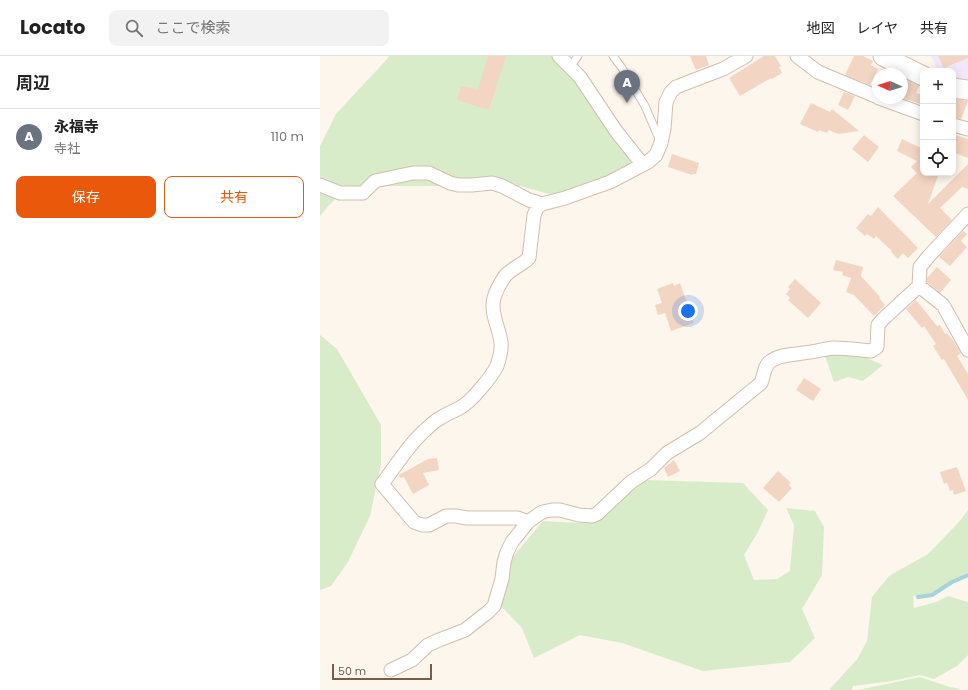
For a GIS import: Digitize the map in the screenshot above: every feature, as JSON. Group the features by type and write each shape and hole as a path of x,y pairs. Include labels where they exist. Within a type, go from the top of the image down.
{"street":[{"path":"559,56 580,77 616,132 643,165"},
{"path":"528,522 518,518 472,518 446,516 428,525 422,525 414,522 382,484 411,445 422,433 441,417 463,406 490,378 497,366 501,343 493,309 494,298 500,284 506,276 513,269 525,263 530,258 534,215 537,208 542,204 565,198 610,182 648,162 656,155 661,144 664,129 666,102 671,92 676,88 723,69 746,56"},
{"path":"797,56 818,72 872,95"},
{"path":"883,56 920,74"},
{"path":"956,88 968,90"},
{"path":"896,104 920,113"},
{"path":"956,126 968,129"},
{"path":"320,185 340,193 363,193 375,181 413,173 429,173 458,185 472,185 492,182 529,200 542,204"},
{"path":"391,670 412,660 428,646 439,640 465,630 494,606 502,579 504,562 512,542 528,522 542,512 560,510 579,515 592,516 597,514 631,482 651,469 667,453 700,433 761,383 765,368 770,361 784,355 834,348 871,351 877,347 878,325 919,286 920,267 968,214"},
{"path":"919,286 943,304 968,350"}],"lane":[{"path":"570,67 578,56"},
{"path":"613,56 646,106 661,144"}],"shaded area":[{"path":"931,56 968,56 968,83 956,81 956,68 937,68"}],"green space":[{"path":"389,56 553,56 578,82 611,134 634,165 560,197 520,186 350,186 329,205 320,216 320,146 336,114"},
{"path":"320,335 337,349 381,425 381,464 370,516 348,562 331,586 320,590"},
{"path":"846,353 860,355 883,365 863,381 848,377 834,382 825,356"},
{"path":"645,480 743,483 768,510 758,532 744,555 754,580 777,579 790,571 794,525 786,508 815,511 824,527 822,575 802,609 815,638 790,662 703,671 622,643 580,635 534,658 522,628 501,606 507,582 510,560 543,521 579,523 600,519"},
{"path":"968,510 968,573 950,581 932,594 913,596 914,608 936,602 948,596 968,602 968,655 957,666 934,679 920,675 892,681 853,686 852,690 829,690 858,658 867,641 872,597 889,576 928,554 959,522"},
{"path":"920,677 961,689 858,690"}],"building":[{"path":"488,56 506,56 489,110 457,100 461,86 478,89"},
{"path":"690,56 706,56 709,65 696,70"},
{"path":"764,56 775,56 781,66 779,67 782,73 740,96 729,78"},
{"path":"854,56 863,56 873,61 871,65 876,68 872,68 872,81 870,85 845,75"},
{"path":"938,56 968,56 968,58 944,68"},
{"path":"908,81 919,86 916,93 920,94 920,104 908,100"},
{"path":"844,92 855,96 848,110 838,105"},
{"path":"956,99 968,101 961,119 956,118"},
{"path":"811,103 830,112 832,109 859,131 838,134 829,130 827,133 819,130 818,132 800,124"},
{"path":"864,135 879,147 868,162 852,149"},
{"path":"956,135 968,139 968,158 956,153"},
{"path":"902,139 920,148 920,176 938,176 928,204 968,164 968,189 962,187 940,208 952,220 936,237 893,196 917,173 911,167 917,161 897,151"},
{"path":"672,154 699,163 696,174 692,175 668,167"},
{"path":"878,207 918,248 908,258 903,253 898,259 876,236 874,239 867,234 865,236 856,228 868,214 871,216"},
{"path":"963,231 967,234 961,241 967,247 950,266 939,257"},
{"path":"836,260 863,267 861,276 880,297 879,298 885,305 874,316 854,295 846,292 851,278 842,275 843,272 833,270"},
{"path":"937,267 951,280 940,293 927,282 927,278"},
{"path":"795,279 821,303 808,318 788,300 790,298 786,294 790,289 788,287"},
{"path":"673,283 674,286 680,283 694,323 671,331 665,313 658,315 655,305 662,303 657,289"},
{"path":"916,300 937,326 940,325 945,334 947,333 961,353 957,356 968,374 968,400 944,359 942,360 933,346 936,344 924,326 922,328 906,309"},
{"path":"804,378 821,389 813,401 796,390"},
{"path":"437,458 439,470 423,473 429,485 413,494 404,477 400,478 399,475 428,459"},
{"path":"674,460 680,471 668,477 664,468"},
{"path":"957,467 966,491 954,495 953,490 950,491 947,483 944,484 940,472"},
{"path":"778,471 791,483 789,485 792,488 779,502 763,488"}],"waterway":[{"path":"918,597 932,595 952,582 968,575"}],"place":[{"name":"永福寺","path":"627,103"}]}
